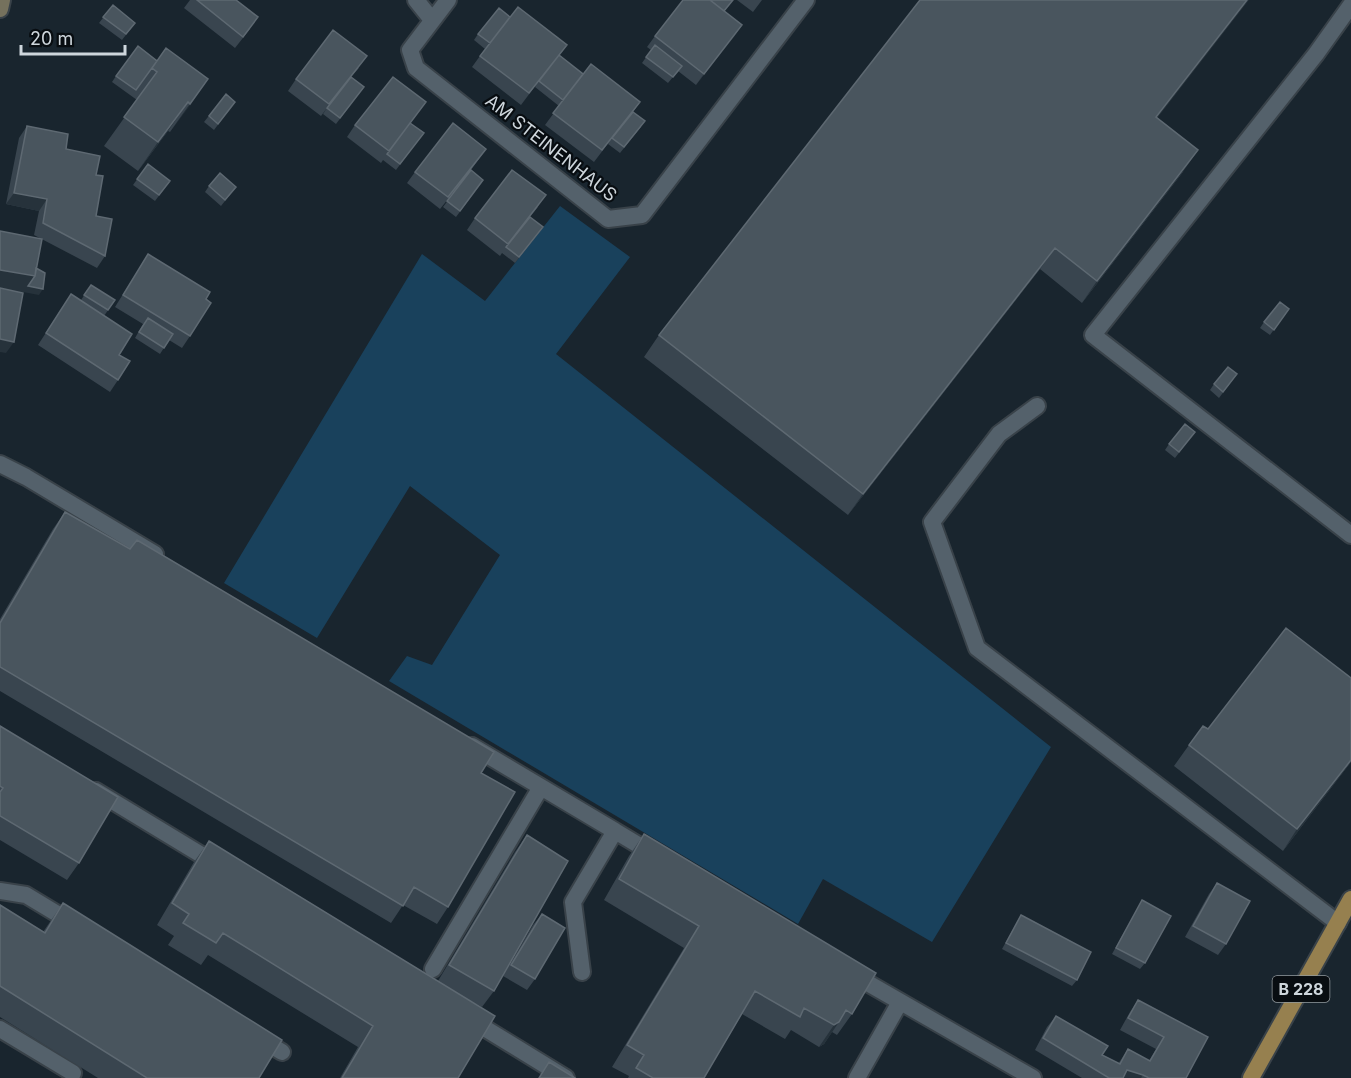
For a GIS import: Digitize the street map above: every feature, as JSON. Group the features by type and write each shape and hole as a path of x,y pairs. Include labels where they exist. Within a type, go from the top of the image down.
{"main road":[{"path":"0,9 2,0"},
{"name":"B 228","path":"1251,1078 1351,899"}],"street":[{"path":"416,0 432,20"},
{"name":"AM STEINENHAUS","path":"448,0 410,50 416,68 609,219 642,215 806,0"},
{"path":"1351,5 1316,54 1093,335 1351,535"},
{"path":"1036,406 999,434 932,522 977,648 1338,923"},
{"path":"0,464 26,477 166,562"},
{"path":"459,738 665,862"},
{"path":"80,782 230,872"},
{"path":"434,969 541,787"},
{"path":"582,972 573,902 615,831"},
{"path":"0,891 26,895 86,931"},
{"path":"838,965 1033,1078"},
{"path":"857,1078 900,1002"},
{"path":"454,1009 566,1078"},
{"path":"243,1028 282,1052"},
{"path":"0,1029 73,1073"}],"shaded area":[{"path":"560,206 630,257 556,354 1051,747 932,942 823,879 798,924 389,681 407,656 432,665 500,555 410,486 317,638 224,583 422,254 485,301"}],"building":[{"path":"197,0 236,0 258,17 243,37"},
{"path":"683,0 710,0 742,25 704,74 655,36"},
{"path":"710,0 733,0 724,11"},
{"path":"920,0 1247,0 1156,117 1198,150 1097,281 1055,248 863,494 659,335"},
{"path":"113,5 135,23 126,34 103,17"},
{"path":"518,7 567,45 529,93 480,56"},
{"path":"499,8 510,17 490,43 478,34"},
{"path":"333,30 367,56 329,104 296,79"},
{"path":"655,45 682,66 673,77 646,57"},
{"path":"138,46 157,61 136,90 116,76"},
{"path":"166,48 208,79 158,142 124,117 157,72 152,68"},
{"path":"559,55 583,74 563,100 539,81"},
{"path":"591,64 640,102 602,150 553,113"},
{"path":"351,77 364,87 340,118 327,108"},
{"path":"393,77 426,102 389,151 355,125"},
{"path":"226,94 235,102 218,124 209,116"},
{"path":"633,112 645,121 624,147 612,138"},
{"path":"410,123 424,133 400,164 387,154"},
{"path":"453,123 486,149 448,197 415,172"},
{"path":"27,126 68,134 66,149 100,156 96,175 103,176 96,216 112,219 105,256 43,223 47,199 14,193"},
{"path":"148,164 170,181 159,195 137,179"},
{"path":"471,170 483,180 460,211 447,201"},
{"path":"512,170 546,195 508,244 475,218"},
{"path":"220,173 236,187 225,200 209,186"},
{"path":"530,217 543,227 519,257 506,247"},
{"path":"0,231 42,239 35,276 0,270"},
{"path":"148,254 210,292 206,299 211,303 190,336 123,295"},
{"path":"36,268 45,273 43,289 28,286 35,276"},
{"path":"91,285 115,300 108,310 84,295"},
{"path":"0,288 23,293 14,342 0,339"},
{"path":"71,294 132,334 119,355 130,361 118,380 46,333"},
{"path":"1280,302 1289,309 1274,330 1264,322"},
{"path":"148,318 173,334 164,348 139,332"},
{"path":"1228,367 1237,374 1223,392 1214,384"},
{"path":"1185,424 1195,432 1179,452 1169,444"},
{"path":"65,512 130,549 137,540 494,752 481,773 515,792 448,907 414,887 403,906 0,667 0,623"},
{"path":"1286,628 1351,678 1351,760 1297,829 1189,745 1203,726 1208,729"},
{"path":"0,726 118,797 79,863 0,816 0,792 3,788 0,786"},
{"path":"644,834 876,973 852,1014 846,1010 839,1022 834,1025 804,1008 800,1017 755,991 704,1078 653,1078 636,1068 644,1055 627,1045 699,926 619,879"},
{"path":"527,835 568,861 494,991 449,965"},
{"path":"209,841 495,1016 458,1078 342,1078 373,1026 223,933 216,943 183,923 189,914 172,903"},
{"path":"1217,883 1250,901 1226,944 1193,926"},
{"path":"1142,900 1171,916 1145,963 1116,948"},
{"path":"63,903 282,1040 259,1078 147,1078 0,986 0,905 45,933"},
{"path":"542,914 565,928 535,979 511,965"},
{"path":"1021,915 1091,952 1077,980 1006,943"},
{"path":"1138,1000 1208,1037 1186,1078 1149,1078 1127,1070 1123,1078 1109,1078 1043,1038 1056,1016 1108,1046 1102,1055 1120,1064 1128,1049 1150,1061 1164,1037 1128,1018"},
{"path":"549,1062 575,1078 539,1078"}]}
